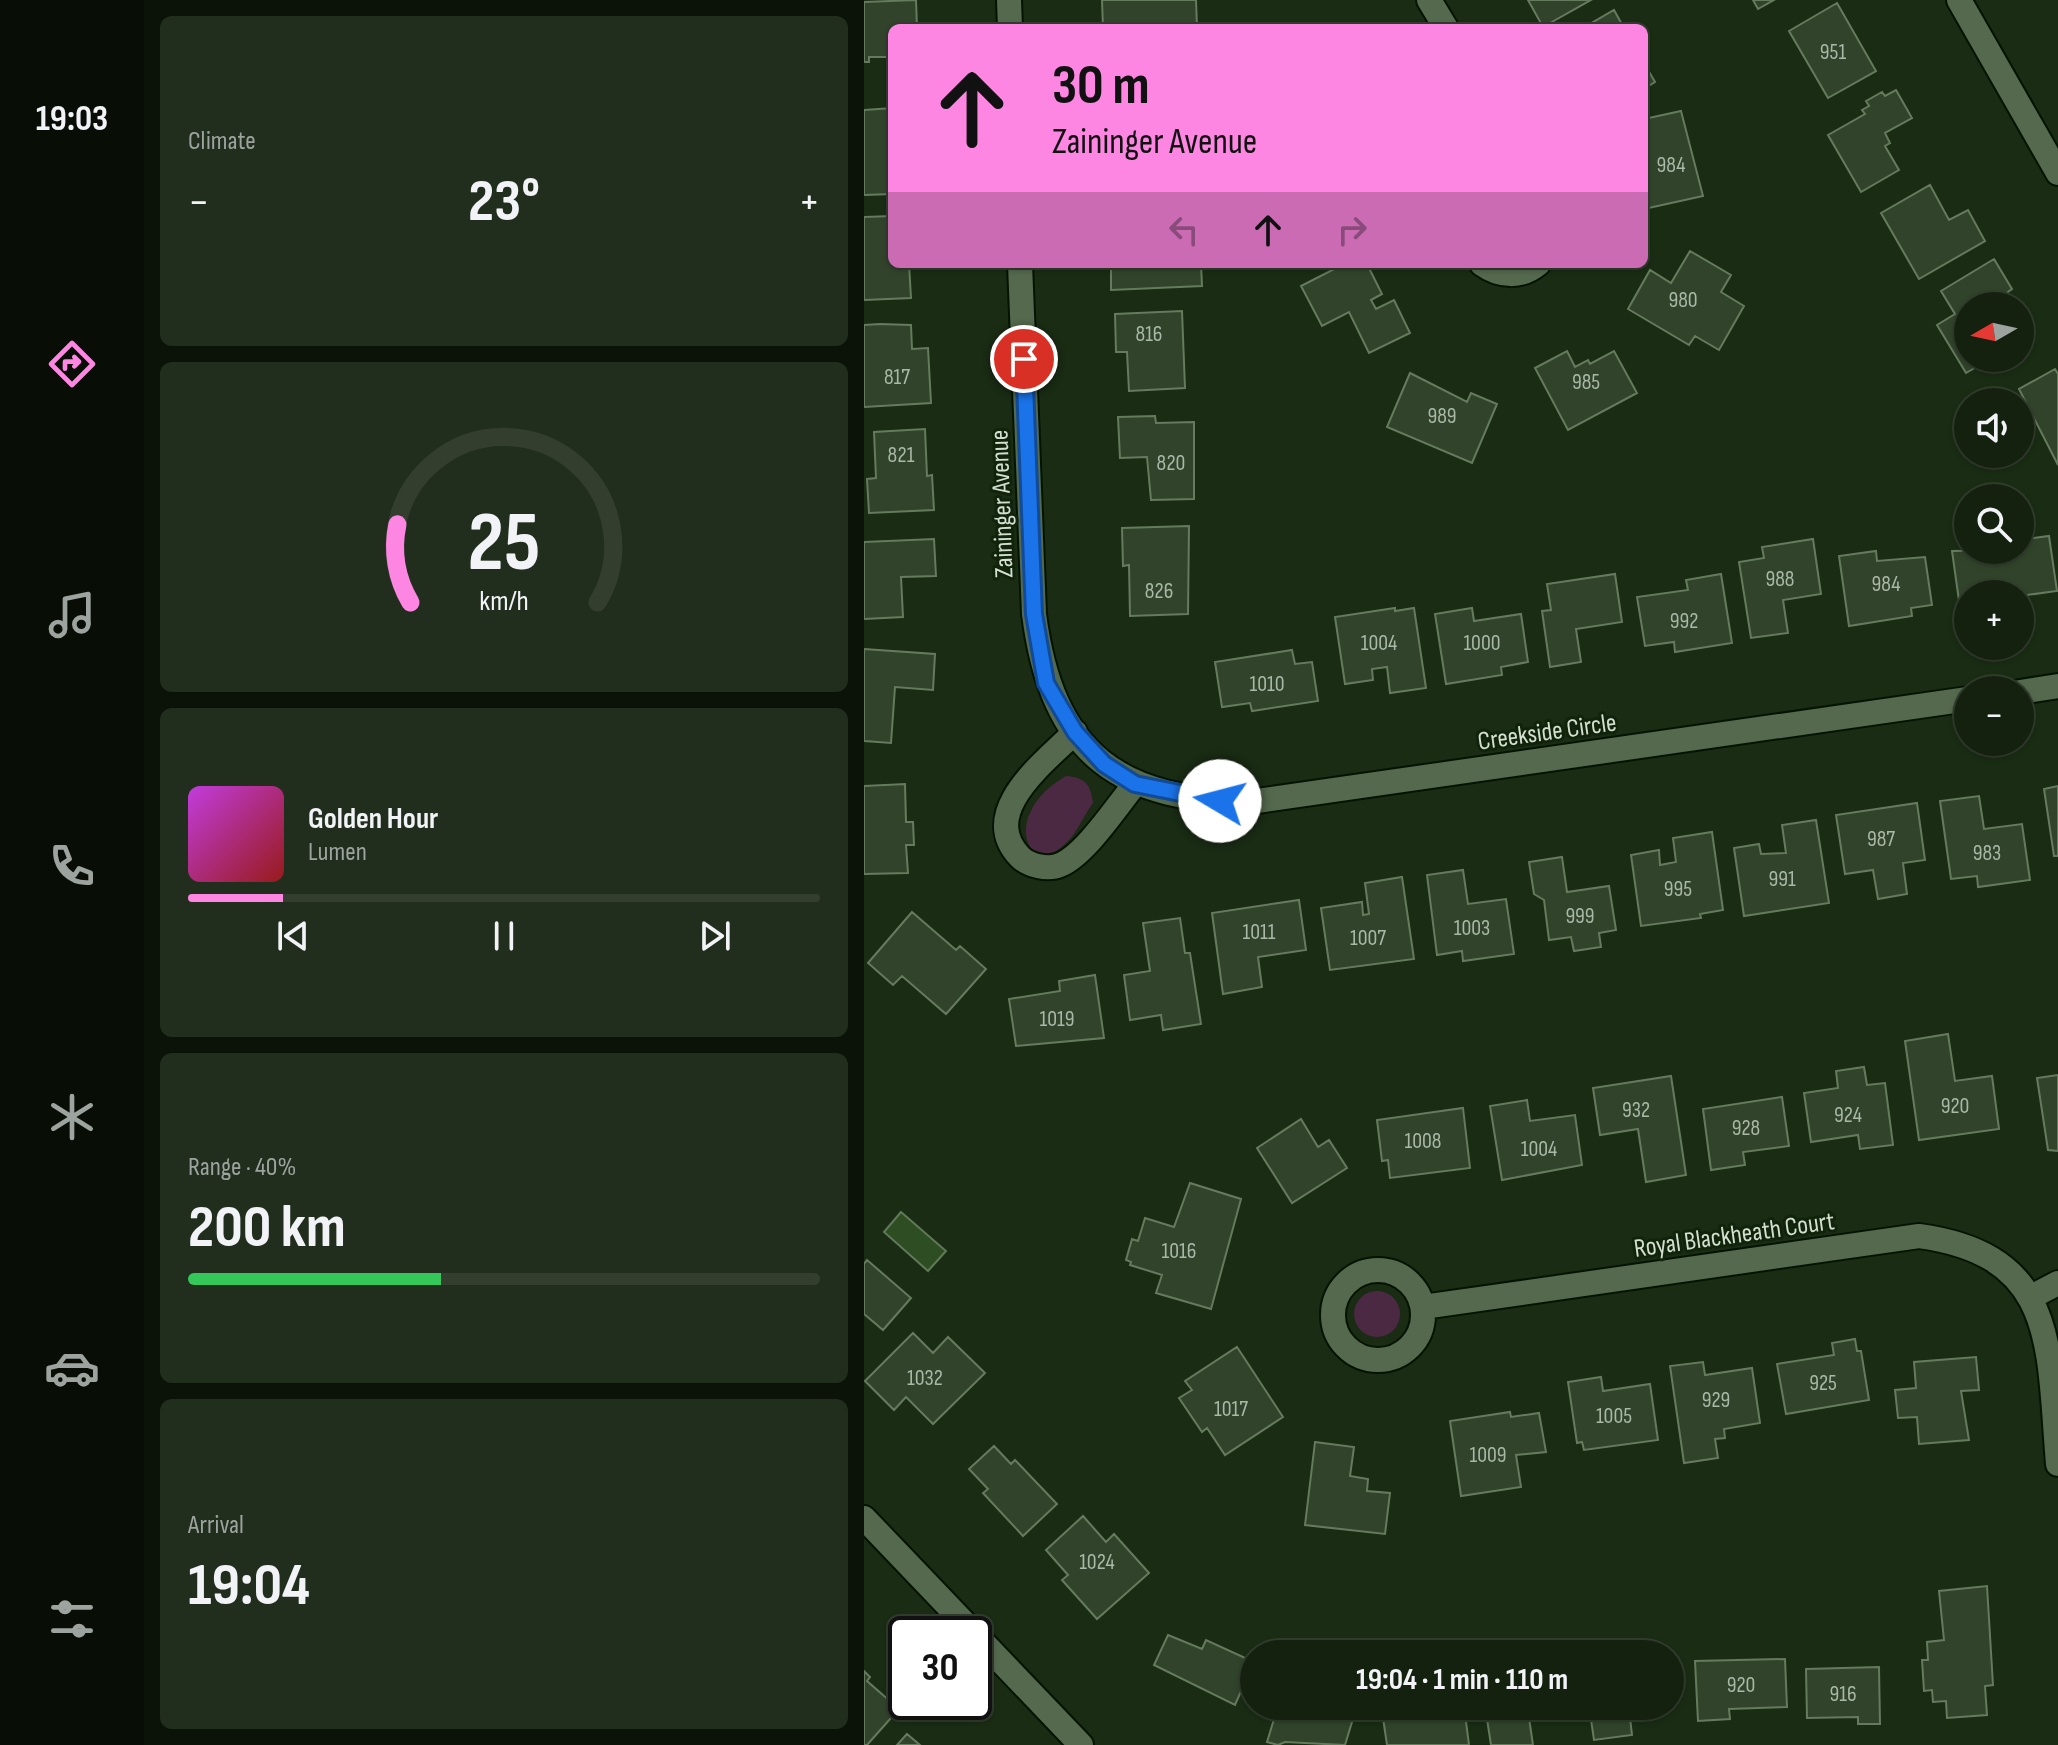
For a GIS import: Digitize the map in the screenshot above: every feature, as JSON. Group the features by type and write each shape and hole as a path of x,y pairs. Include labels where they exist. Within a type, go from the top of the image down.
{"street":[{"path":"1009,0 1010,24"},
{"path":"1429,0 1444,24"},
{"path":"1959,0 2058,173"},
{"name":"Zaininger Avenue","path":"1020,268 1034,614 1046,683 1075,732"},
{"path":"1489,268 1500,274 1512,275 1529,268"},
{"path":"2034,690 2058,686"},
{"name":"Creekside Circle","path":"1075,732 1104,764 1135,784 1184,796 1257,801 1954,701"},
{"path":"1075,732 1020,787 1011,803 1006,822 1008,840 1022,859 1038,867 1059,865 1067,860 1135,784"},
{"name":"Royal Blackheath Court","path":"1423,1307 1919,1236 1975,1247 1999,1259 2024,1282 2043,1319 2049,1349 2058,1464"},
{"path":"2033,1296 2058,1283"},
{"path":"864,1518 1081,1745"}],"shaded area":[{"path":"1066,776 1086,783 1093,803 1064,845 1051,853 1039,853 1031,847 1026,837 1027,823 1033,807 1046,791"},
{"path":"901,1212 946,1251 928,1271 884,1232"},
{"path":"1377,1291 1393,1298 1400,1314 1393,1330 1377,1337 1361,1330 1354,1314 1361,1298"}],"building":[{"path":"916,0 917,24 888,24 888,57 869,57 869,62 864,62 864,2"},
{"path":"1102,0 1196,0 1197,24 1103,24"},
{"path":"1528,0 1591,0 1548,24 1541,24"},
{"path":"1753,0 1774,0 1758,9"},
{"path":"1837,3 1876,71 1828,98 1789,31"},
{"path":"1614,10 1622,24 1590,24"},
{"path":"1648,70 1655,82 1648,86"},
{"path":"1896,90 1912,118 1885,133 1890,143 1885,146 1899,170 1861,192 1828,135 1865,114 1862,110 1869,106 1866,101 1882,92 1885,96"},
{"path":"888,108 888,194 864,195 864,110"},
{"path":"1681,111 1703,196 1648,208 1648,118"},
{"path":"1930,185 1949,220 1968,210 1985,241 1919,279 1881,213"},
{"path":"888,216 888,268 909,268 911,298 864,300 864,217"},
{"path":"1690,251 1731,275 1721,292 1744,306 1719,350 1695,336 1689,345 1628,309 1650,270 1671,283"},
{"path":"1994,259 2012,289 2008,292 1954,292 1954,312 1941,291"},
{"path":"1111,268 1201,268 1202,286 1111,290"},
{"path":"1336,268 1369,268 1382,294 1371,300 1376,309 1394,300 1410,333 1369,353 1349,312 1322,326 1301,286"},
{"path":"1182,311 1185,388 1129,391 1127,352 1116,352 1115,314"},
{"path":"1954,315 1954,353 1937,325"},
{"path":"864,325 911,325 912,349 928,348 931,403 864,407"},
{"path":"1567,351 1575,367 1588,360 1590,364 1614,351 1637,393 1568,430 1535,368"},
{"path":"2055,369 2058,374 2058,465 2034,418 2034,388 2021,388"},
{"path":"1410,373 1467,402 1471,393 1497,404 1472,463 1387,427"},
{"path":"1155,416 1156,423 1194,422 1194,499 1151,500 1147,457 1120,458 1118,417"},
{"path":"925,429 927,476 932,475 934,510 869,513 867,479 876,478 874,432"},
{"path":"1189,526 1188,614 1130,616 1129,565 1123,566 1122,528"},
{"path":"2049,536 2057,591 2034,594 2034,580 1956,580 1952,551 1954,564 2034,564 2034,538"},
{"path":"934,539 936,576 901,577 903,617 864,619 864,542"},
{"path":"1813,539 1821,594 1783,600 1788,633 1751,638 1739,562 1764,558 1762,547"},
{"path":"1876,551 1877,561 1925,557 1932,605 1911,608 1912,616 1849,626 1839,556"},
{"path":"1615,574 1622,622 1576,629 1581,662 1550,667 1542,611 1551,610 1547,584"},
{"path":"1721,574 1732,643 1675,652 1674,642 1645,646 1637,597 1688,590 1686,580"},
{"path":"1395,608 1395,611 1414,608 1426,688 1390,693 1387,667 1372,669 1373,680 1345,684 1335,617"},
{"path":"1472,608 1474,621 1521,614 1528,662 1501,667 1502,675 1446,684 1435,614"},
{"path":"864,649 935,654 933,690 895,687 891,743 864,741"},
{"path":"1292,650 1295,664 1312,662 1318,701 1252,711 1250,703 1222,707 1215,662"},
{"path":"905,784 906,822 913,822 914,845 906,845 908,873 864,874 864,786"},
{"path":"2058,786 2058,856 2054,856 2044,789"},
{"path":"1979,796 1984,829 2022,824 2030,880 1978,887 1977,876 1951,879 1940,801"},
{"path":"1917,803 1925,860 1903,863 1907,894 1878,899 1873,870 1845,874 1836,815"},
{"path":"1816,820 1829,903 1744,916 1734,848 1759,844 1761,854 1786,853 1782,825"},
{"path":"1712,832 1723,910 1700,914 1701,918 1641,926 1631,855 1659,850 1660,865 1676,862 1673,838"},
{"path":"1562,857 1567,892 1609,886 1616,930 1599,933 1601,947 1574,951 1571,937 1549,940 1544,900 1534,894 1529,862"},
{"path":"1463,870 1468,904 1506,899 1514,954 1463,961 1462,951 1437,955 1427,875"},
{"path":"1402,877 1414,959 1330,970 1321,908 1362,902 1363,915 1369,914 1365,883"},
{"path":"1299,900 1306,950 1258,957 1262,987 1223,994 1212,913"},
{"path":"912,912 956,950 960,946 986,969 946,1014 902,976 893,985 868,963"},
{"path":"1180,918 1185,953 1190,953 1201,1024 1163,1030 1161,1015 1130,1020 1124,975 1150,971 1143,923"},
{"path":"1095,975 1104,1038 1016,1046 1009,999 1060,991 1059,981"},
{"path":"1948,1034 1955,1081 1992,1076 1999,1129 1919,1140 1905,1041"},
{"path":"1864,1067 1867,1085 1885,1083 1893,1145 1860,1149 1858,1135 1811,1142 1804,1093 1838,1088 1836,1071"},
{"path":"2058,1075 2058,1151 2048,1150 2037,1078"},
{"path":"1671,1076 1686,1175 1646,1182 1638,1129 1600,1135 1593,1088"},
{"path":"1782,1097 1789,1146 1743,1152 1745,1165 1711,1170 1703,1109"},
{"path":"1527,1100 1530,1121 1575,1115 1582,1165 1502,1180 1490,1106"},
{"path":"1463,1108 1470,1168 1390,1178 1388,1160 1382,1161 1377,1120"},
{"path":"1301,1119 1318,1147 1329,1140 1347,1168 1292,1203 1257,1148"},
{"path":"1190,1183 1241,1199 1211,1309 1156,1293 1162,1275 1130,1265 1131,1262 1126,1260 1132,1239 1138,1241 1145,1218 1174,1227"},
{"path":"867,1260 911,1298 883,1330 864,1314 864,1264"},
{"path":"913,1333 933,1353 948,1337 985,1373 933,1424 906,1397 894,1410 865,1381"},
{"path":"1855,1339 1857,1351 1861,1351 1869,1400 1786,1414 1777,1364 1834,1355 1832,1343"},
{"path":"1237,1347 1283,1417 1225,1455 1207,1428 1202,1432 1179,1398 1192,1390 1185,1381"},
{"path":"1976,1357 1979,1390 1961,1391 1969,1440 1919,1444 1917,1417 1898,1418 1895,1390 1916,1388 1914,1362"},
{"path":"1703,1362 1705,1375 1752,1368 1760,1423 1724,1429 1725,1438 1715,1439 1718,1458 1684,1463 1670,1366"},
{"path":"1601,1377 1603,1391 1650,1384 1658,1440 1584,1450 1582,1442 1577,1443 1568,1382"},
{"path":"1510,1412 1511,1417 1539,1413 1546,1452 1516,1455 1521,1487 1461,1496 1450,1421"},
{"path":"1315,1442 1354,1447 1350,1476 1368,1479 1367,1491 1390,1493 1385,1534 1305,1525"},
{"path":"994,1446 1011,1464 1015,1460 1057,1504 1023,1536 983,1493 988,1489 969,1469"},
{"path":"1083,1516 1106,1542 1114,1534 1149,1573 1097,1619 1062,1580 1068,1575 1046,1550"},
{"path":"1987,1586 1993,1685 1985,1686 1987,1715 1947,1718 1946,1701 1933,1702 1932,1690 1924,1691 1922,1660 1928,1660 1927,1642 1944,1640 1939,1591"},
{"path":"1168,1635 1202,1649 1206,1640 1240,1656 1240,1694 1235,1705 1154,1665"},
{"path":"1785,1659 1787,1707 1729,1709 1730,1719 1698,1721 1695,1661"},
{"path":"1879,1667 1880,1724 1858,1724 1858,1717 1807,1718 1806,1669"},
{"path":"864,1671 870,1677 867,1681 888,1699 889,1720 864,1745"},
{"path":"1274,1720 1353,1720 1345,1745 1285,1742 1278,1745 1267,1742"},
{"path":"1383,1720 1466,1720 1469,1745 1387,1745"},
{"path":"1487,1720 1529,1720 1533,1745 1491,1745"},
{"path":"1591,1720 1630,1720 1632,1735 1594,1740"},
{"path":"907,1734 920,1745 897,1745"}],"route":[{"path":"1024,359 1034,614 1046,683 1075,732 1104,764 1135,784 1220,801"}]}
